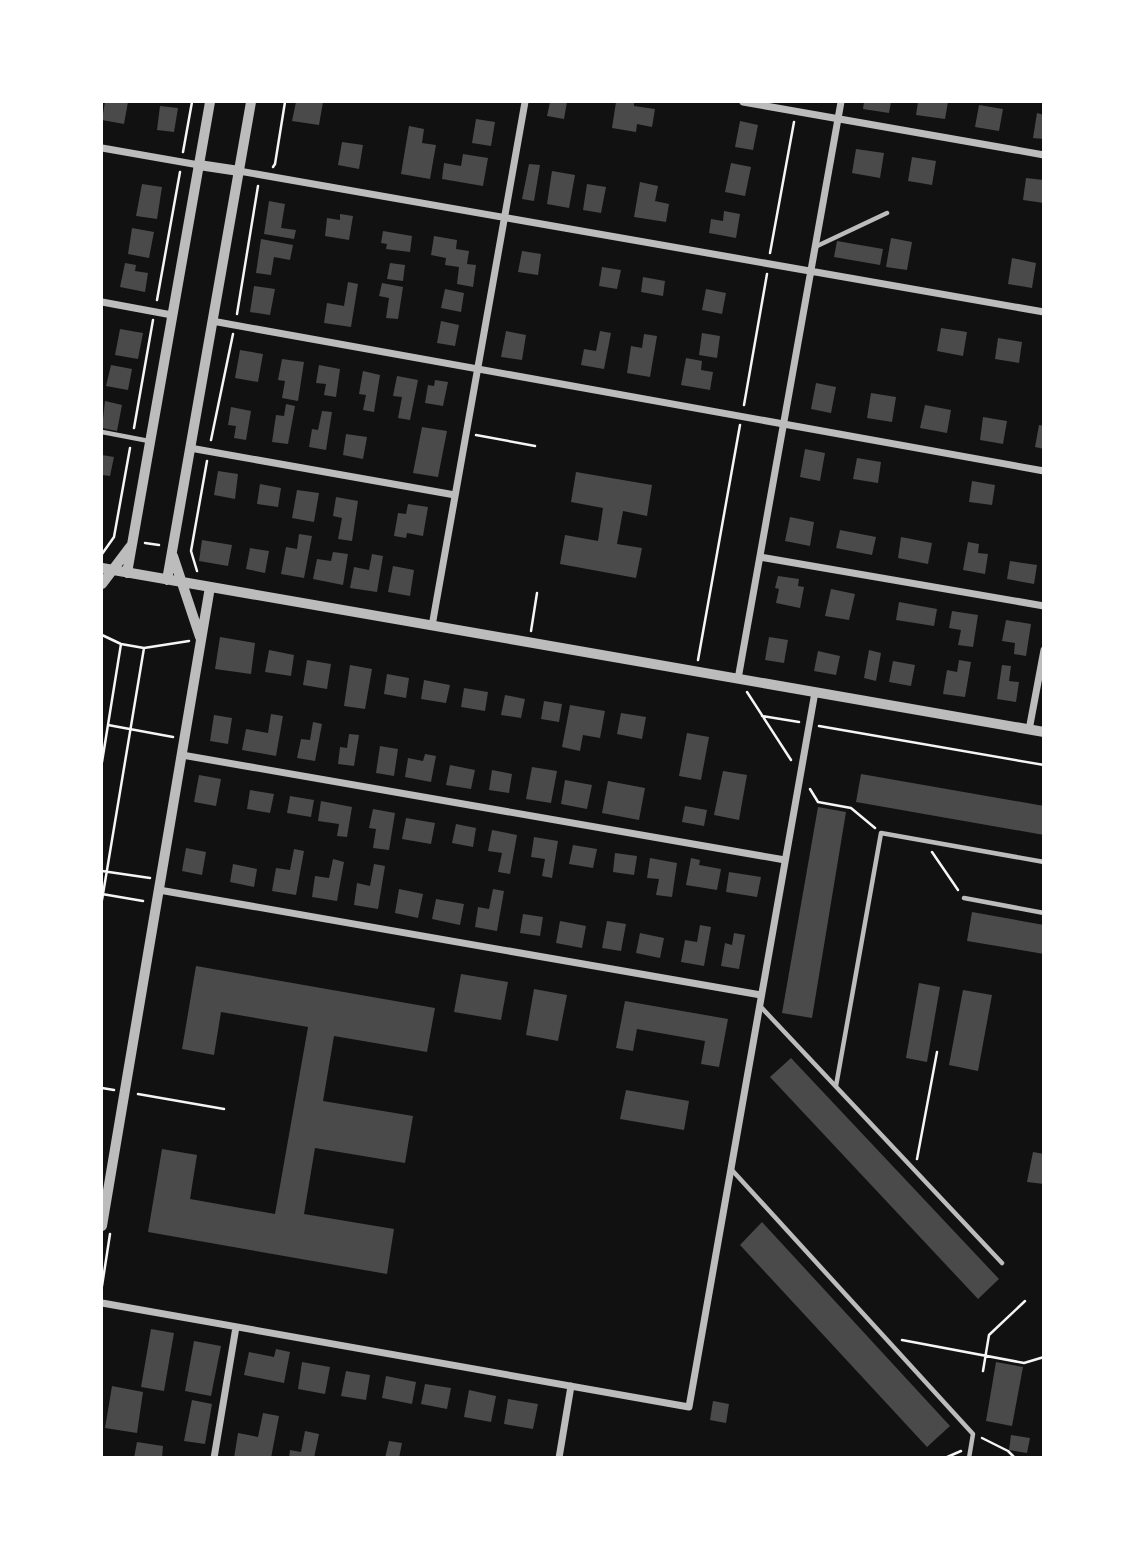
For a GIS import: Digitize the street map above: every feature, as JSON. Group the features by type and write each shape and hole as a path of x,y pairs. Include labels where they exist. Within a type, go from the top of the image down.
{"street":[{"path":"127,573 211,102"},
{"path":"167,580 251,102"},
{"path":"432,626 524,102"},
{"path":"743,102 1044,155"},
{"path":"738,679 841,102"},
{"path":"102,148 1044,312"},
{"path":"102,302 172,315"},
{"path":"212,321 1044,471"},
{"path":"190,448 455,495"},
{"path":"102,584 107,569 133,542"},
{"path":"172,550 201,639"},
{"path":"760,557 1044,606"},
{"path":"107,569 1044,732"},
{"path":"102,1226 210,587"},
{"path":"1029,730 1044,650"},
{"path":"102,1303 689,1406 815,692"},
{"path":"182,755 785,860"},
{"path":"160,885 761,995"},
{"path":"214,1458 236,1327"},
{"path":"559,1458 571,1386"}],"lane":[{"path":"815,247 887,213"},
{"path":"102,432 150,441"},
{"path":"836,1086 881,833 1044,862"},
{"path":"964,898 1044,913"},
{"path":"759,1005 1002,1263"},
{"path":"731,1169 973,1434 969,1458"}],"path":[{"path":"184,148 192,102"},
{"path":"275,164 285,102"},
{"path":"698,660 796,111"},
{"path":"102,554 114,537 180,172"},
{"path":"198,573 191,551 208,451 235,325 259,182"},
{"path":"466,433 535,446"},
{"path":"133,542 172,550"},
{"path":"531,631 537,593"},
{"path":"102,635 121,645 144,648 201,639"},
{"path":"102,762 103,741 121,645"},
{"path":"102,900 104,871 144,648"},
{"path":"738,679 818,802 851,808 881,833"},
{"path":"762,716 1044,765"},
{"path":"108,725 177,738"},
{"path":"925,841 964,898"},
{"path":"104,871 160,885"},
{"path":"102,894 157,903"},
{"path":"915,1171 937,1052"},
{"path":"102,1088 117,1090"},
{"path":"134,1093 224,1109"},
{"path":"983,1371 989,1335 1025,1301"},
{"path":"885,1337 1024,1363 1044,1357"},
{"path":"973,1434 1008,1451 1015,1458"},
{"path":"945,1458 971,1448"}],"building":[{"path":"105,102 128,102 124,124 102,120"},
{"path":"296,102 323,102 319,125 292,121"},
{"path":"550,102 567,102 564,119 547,116"},
{"path":"616,102 634,102 634,106 655,109 652,127 637,124 636,132 612,128"},
{"path":"864,102 891,102 889,113 863,109"},
{"path":"918,102 948,102 945,119 916,115"},
{"path":"979,105 1003,109 999,131 975,127"},
{"path":"160,106 178,108 174,132 157,130"},
{"path":"1037,113 1044,115 1044,139 1033,138"},
{"path":"476,119 495,122 491,146 472,143"},
{"path":"740,121 758,125 753,150 735,147"},
{"path":"409,126 424,129 422,143 436,145 430,179 401,174"},
{"path":"342,142 363,145 359,169 338,165"},
{"path":"856,149 884,153 880,178 852,173"},
{"path":"463,154 488,158 483,186 442,179 444,163 461,166"},
{"path":"912,157 936,161 932,185 908,181"},
{"path":"731,163 751,167 745,196 725,192"},
{"path":"529,164 540,165 534,201 522,199"},
{"path":"552,171 575,175 569,208 547,204"},
{"path":"1026,178 1044,180 1044,203 1023,200"},
{"path":"640,182 658,186 655,201 669,204 666,222 634,217"},
{"path":"142,184 162,187 157,219 136,216"},
{"path":"587,184 606,187 601,213 583,210"},
{"path":"269,201 285,204 281,228 296,230 294,239 264,234"},
{"path":"724,211 740,214 736,238 709,233 711,219 723,221"},
{"path":"340,214 353,216 349,240 325,236 327,218 340,220"},
{"path":"132,228 154,232 149,258 128,254"},
{"path":"383,231 412,236 410,252 386,249 387,244 381,243"},
{"path":"434,236 457,240 456,249 469,251 467,264 476,265 473,287 457,284 459,267 445,265 446,258 431,255"},
{"path":"891,238 912,242 907,270 886,267"},
{"path":"261,239 293,245 290,260 274,257 271,275 256,273"},
{"path":"837,241 883,249 880,265 834,257"},
{"path":"522,251 541,254 538,275 518,272"},
{"path":"1012,258 1036,263 1032,288 1008,284"},
{"path":"125,263 136,265 135,271 148,273 145,292 120,287"},
{"path":"390,263 405,265 403,281 387,279"},
{"path":"602,267 621,270 617,289 599,286"},
{"path":"643,277 665,281 663,296 641,292"},
{"path":"348,282 358,284 351,327 324,323 327,303 344,306"},
{"path":"382,283 403,287 398,319 386,318 389,298 379,296"},
{"path":"254,286 275,289 270,315 250,312"},
{"path":"445,289 464,293 461,312 441,308"},
{"path":"706,289 726,293 722,314 702,310"},
{"path":"441,321 459,325 455,346 437,343"},
{"path":"941,328 967,332 963,356 937,351"},
{"path":"120,329 143,333 138,359 115,355"},
{"path":"506,331 526,335 522,360 501,357"},
{"path":"600,331 611,333 604,369 581,365 584,349 596,351"},
{"path":"702,333 720,336 717,358 699,355"},
{"path":"644,334 657,336 650,377 627,373 631,346 642,348"},
{"path":"998,338 1022,342 1019,363 995,359"},
{"path":"240,350 263,354 258,382 235,378"},
{"path":"686,358 702,361 701,370 713,372 710,390 681,385"},
{"path":"282,359 304,362 298,401 282,398 285,381 278,380"},
{"path":"111,365 132,369 128,390 106,386"},
{"path":"319,365 340,369 336,397 324,395 326,384 316,383"},
{"path":"363,371 380,375 374,412 363,410 366,395 359,394"},
{"path":"397,376 418,380 410,420 398,418 402,397 393,396"},
{"path":"435,380 448,382 443,406 425,403 428,385 434,386"},
{"path":"816,383 836,387 831,413 811,409"},
{"path":"871,393 896,397 892,422 867,418"},
{"path":"105,401 122,405 117,431 102,428"},
{"path":"286,404 295,406 288,444 272,442 276,415 284,416"},
{"path":"925,405 951,410 947,433 920,428"},
{"path":"231,407 251,411 246,440 234,438 236,426 228,425"},
{"path":"322,411 332,412 326,450 309,447 312,429 318,430"},
{"path":"983,417 1007,421 1003,444 980,440"},
{"path":"1039,425 1044,426 1044,449 1035,447"},
{"path":"422,427 447,431 438,477 413,473"},
{"path":"346,434 367,437 363,459 343,455"},
{"path":"805,449 825,453 820,481 800,477"},
{"path":"102,455 114,457 110,476 102,475"},
{"path":"857,458 881,462 878,483 853,479"},
{"path":"218,471 238,474 235,499 214,495"},
{"path":"576,472 652,485 647,516 623,511 617,544 642,548 636,578 560,564 565,535 598,541 603,508 571,502"},
{"path":"972,481 995,485 992,505 969,502"},
{"path":"260,484 281,488 278,507 257,504"},
{"path":"297,490 319,493 314,522 292,518"},
{"path":"336,497 358,501 352,541 338,539 342,518 333,516"},
{"path":"408,504 428,507 423,536 407,533 406,538 394,536 398,513 406,514"},
{"path":"790,517 814,522 810,546 785,541"},
{"path":"840,530 876,537 872,555 836,548"},
{"path":"299,534 312,536 304,578 281,574 286,547 297,549"},
{"path":"901,537 932,543 928,564 898,558"},
{"path":"202,540 232,545 228,566 199,561"},
{"path":"968,542 979,544 978,553 988,554 985,574 963,570"},
{"path":"250,548 269,551 265,573 246,569"},
{"path":"333,552 348,554 343,585 313,579 317,559 331,561"},
{"path":"372,554 383,556 377,592 350,588 354,567 369,570"},
{"path":"1010,561 1037,565 1034,584 1007,579"},
{"path":"393,566 414,570 410,596 388,592"},
{"path":"778,576 799,579 798,586 804,587 800,608 776,603 779,589 775,588"},
{"path":"831,589 855,594 849,620 825,616"},
{"path":"899,602 937,609 934,626 896,620"},
{"path":"952,611 978,615 973,647 958,645 961,630 949,628"},
{"path":"1006,620 1031,624 1026,656 1014,654 1015,643 1002,641"},
{"path":"220,637 255,643 251,674 215,669"},
{"path":"769,637 788,640 784,663 765,660"},
{"path":"269,650 294,655 291,676 265,672"},
{"path":"869,650 881,653 876,681 864,678"},
{"path":"818,651 840,656 836,675 814,671"},
{"path":"307,660 331,664 327,689 303,685"},
{"path":"959,660 971,662 965,697 943,694 947,670 957,672"},
{"path":"893,661 915,665 911,686 889,682"},
{"path":"350,665 372,669 365,709 344,706"},
{"path":"1002,665 1011,666 1009,681 1019,682 1016,702 997,699"},
{"path":"387,674 409,678 406,698 384,694"},
{"path":"424,680 450,685 446,703 421,699"},
{"path":"464,688 488,692 485,711 461,707"},
{"path":"505,695 525,699 521,718 501,715"},
{"path":"544,701 562,704 559,722 541,719"},
{"path":"570,705 605,711 600,738 583,735 580,751 562,747"},
{"path":"621,713 646,717 642,739 617,734"},
{"path":"271,714 283,716 276,756 242,750 246,729 268,733"},
{"path":"214,715 232,718 228,744 210,741"},
{"path":"313,722 322,724 315,761 297,758 301,739 310,740"},
{"path":"687,733 709,737 701,780 679,776"},
{"path":"349,734 359,735 354,766 338,764 340,747 347,748"},
{"path":"380,746 398,749 394,776 376,773"},
{"path":"425,754 436,756 431,782 405,777 408,758 423,761"},
{"path":"450,765 475,770 471,789 446,785"},
{"path":"532,767 557,771 551,803 526,799"},
{"path":"492,770 512,774 509,793 489,790"},
{"path":"723,771 747,775 739,820 714,815"},
{"path":"861,774 1044,806 1044,835 856,802"},
{"path":"199,775 221,779 216,806 194,802"},
{"path":"565,780 592,785 587,809 561,804"},
{"path":"608,781 645,788 639,820 602,813"},
{"path":"250,790 274,794 270,813 247,809"},
{"path":"290,796 314,800 311,817 287,813"},
{"path":"321,801 352,807 347,837 337,836 339,824 318,821"},
{"path":"685,806 707,810 704,826 682,822"},
{"path":"818,807 846,812 812,1018 782,1013"},
{"path":"373,809 395,813 389,850 373,848 376,829 369,828"},
{"path":"406,818 435,823 431,844 402,839"},
{"path":"456,824 476,828 473,847 452,843"},
{"path":"492,830 517,835 510,874 498,872 502,853 488,851"},
{"path":"534,837 558,841 552,878 542,876 545,859 531,857"},
{"path":"573,845 597,849 593,868 569,864"},
{"path":"186,848 206,852 202,875 182,871"},
{"path":"294,849 304,851 296,895 272,891 276,868 290,870"},
{"path":"615,853 637,856 634,875 613,872"},
{"path":"650,858 677,863 672,897 656,895 659,879 647,878"},
{"path":"691,858 700,860 699,865 721,869 717,890 686,885"},
{"path":"333,859 344,862 337,901 312,897 315,876 329,878"},
{"path":"233,864 257,869 254,887 230,882"},
{"path":"374,864 385,866 378,909 354,905 357,883 370,886"},
{"path":"729,872 761,877 757,897 726,892"},
{"path":"399,889 423,894 418,918 395,913"},
{"path":"493,889 504,891 497,931 475,927 478,907 489,909"},
{"path":"436,899 464,904 460,925 432,919"},
{"path":"972,912 1044,925 1044,954 967,941"},
{"path":"523,914 543,917 540,936 520,933"},
{"path":"560,921 586,926 582,948 556,943"},
{"path":"607,921 626,924 621,951 602,948"},
{"path":"700,925 711,927 704,966 681,962 685,940 697,942"},
{"path":"640,933 664,938 660,958 636,953"},
{"path":"734,933 745,935 739,969 721,966 725,943 732,945"},
{"path":"196,966 435,1008 427,1052 334,1036 323,1101 413,1116 405,1163 315,1148 304,1214 394,1229 387,1274 148,1232 162,1149 197,1155 190,1199 275,1214 308,1027 221,1012 214,1055 182,1049"},
{"path":"461,974 508,982 501,1020 454,1012"},
{"path":"919,983 940,987 927,1062 906,1058"},
{"path":"534,989 567,995 558,1041 526,1035"},
{"path":"963,990 992,995 978,1071 949,1065"},
{"path":"625,1001 728,1019 719,1067 701,1064 705,1041 637,1029 633,1051 616,1048"},
{"path":"791,1058 999,1279 978,1299 770,1077"},
{"path":"626,1090 689,1101 684,1130 620,1119"},
{"path":"1033,1152 1044,1154 1044,1184 1027,1182"},
{"path":"762,1222 950,1426 927,1447 740,1245"},
{"path":"151,1329 174,1333 164,1391 141,1387"},
{"path":"194,1341 221,1346 211,1396 185,1391"},
{"path":"276,1349 290,1352 284,1383 244,1375 249,1352 274,1357"},
{"path":"302,1362 330,1367 325,1394 298,1389"},
{"path":"996,1362 1023,1367 1012,1426 986,1421"},
{"path":"346,1371 370,1375 366,1400 341,1396"},
{"path":"386,1376 416,1382 412,1404 382,1398"},
{"path":"425,1384 451,1388 447,1409 421,1404"},
{"path":"112,1386 143,1392 137,1433 105,1428"},
{"path":"469,1390 496,1396 491,1422 464,1417"},
{"path":"508,1399 538,1404 533,1429 504,1424"},
{"path":"192,1400 212,1404 205,1444 184,1441"},
{"path":"713,1401 729,1404 726,1423 710,1420"},
{"path":"263,1413 279,1416 271,1458 234,1458 238,1433 258,1437"},
{"path":"305,1431 319,1434 314,1458 289,1458 290,1450 301,1452"},
{"path":"1011,1435 1030,1438 1027,1453 1009,1450"},
{"path":"389,1441 402,1443 399,1458 385,1458"},
{"path":"137,1442 163,1446 162,1458 134,1458"}]}
